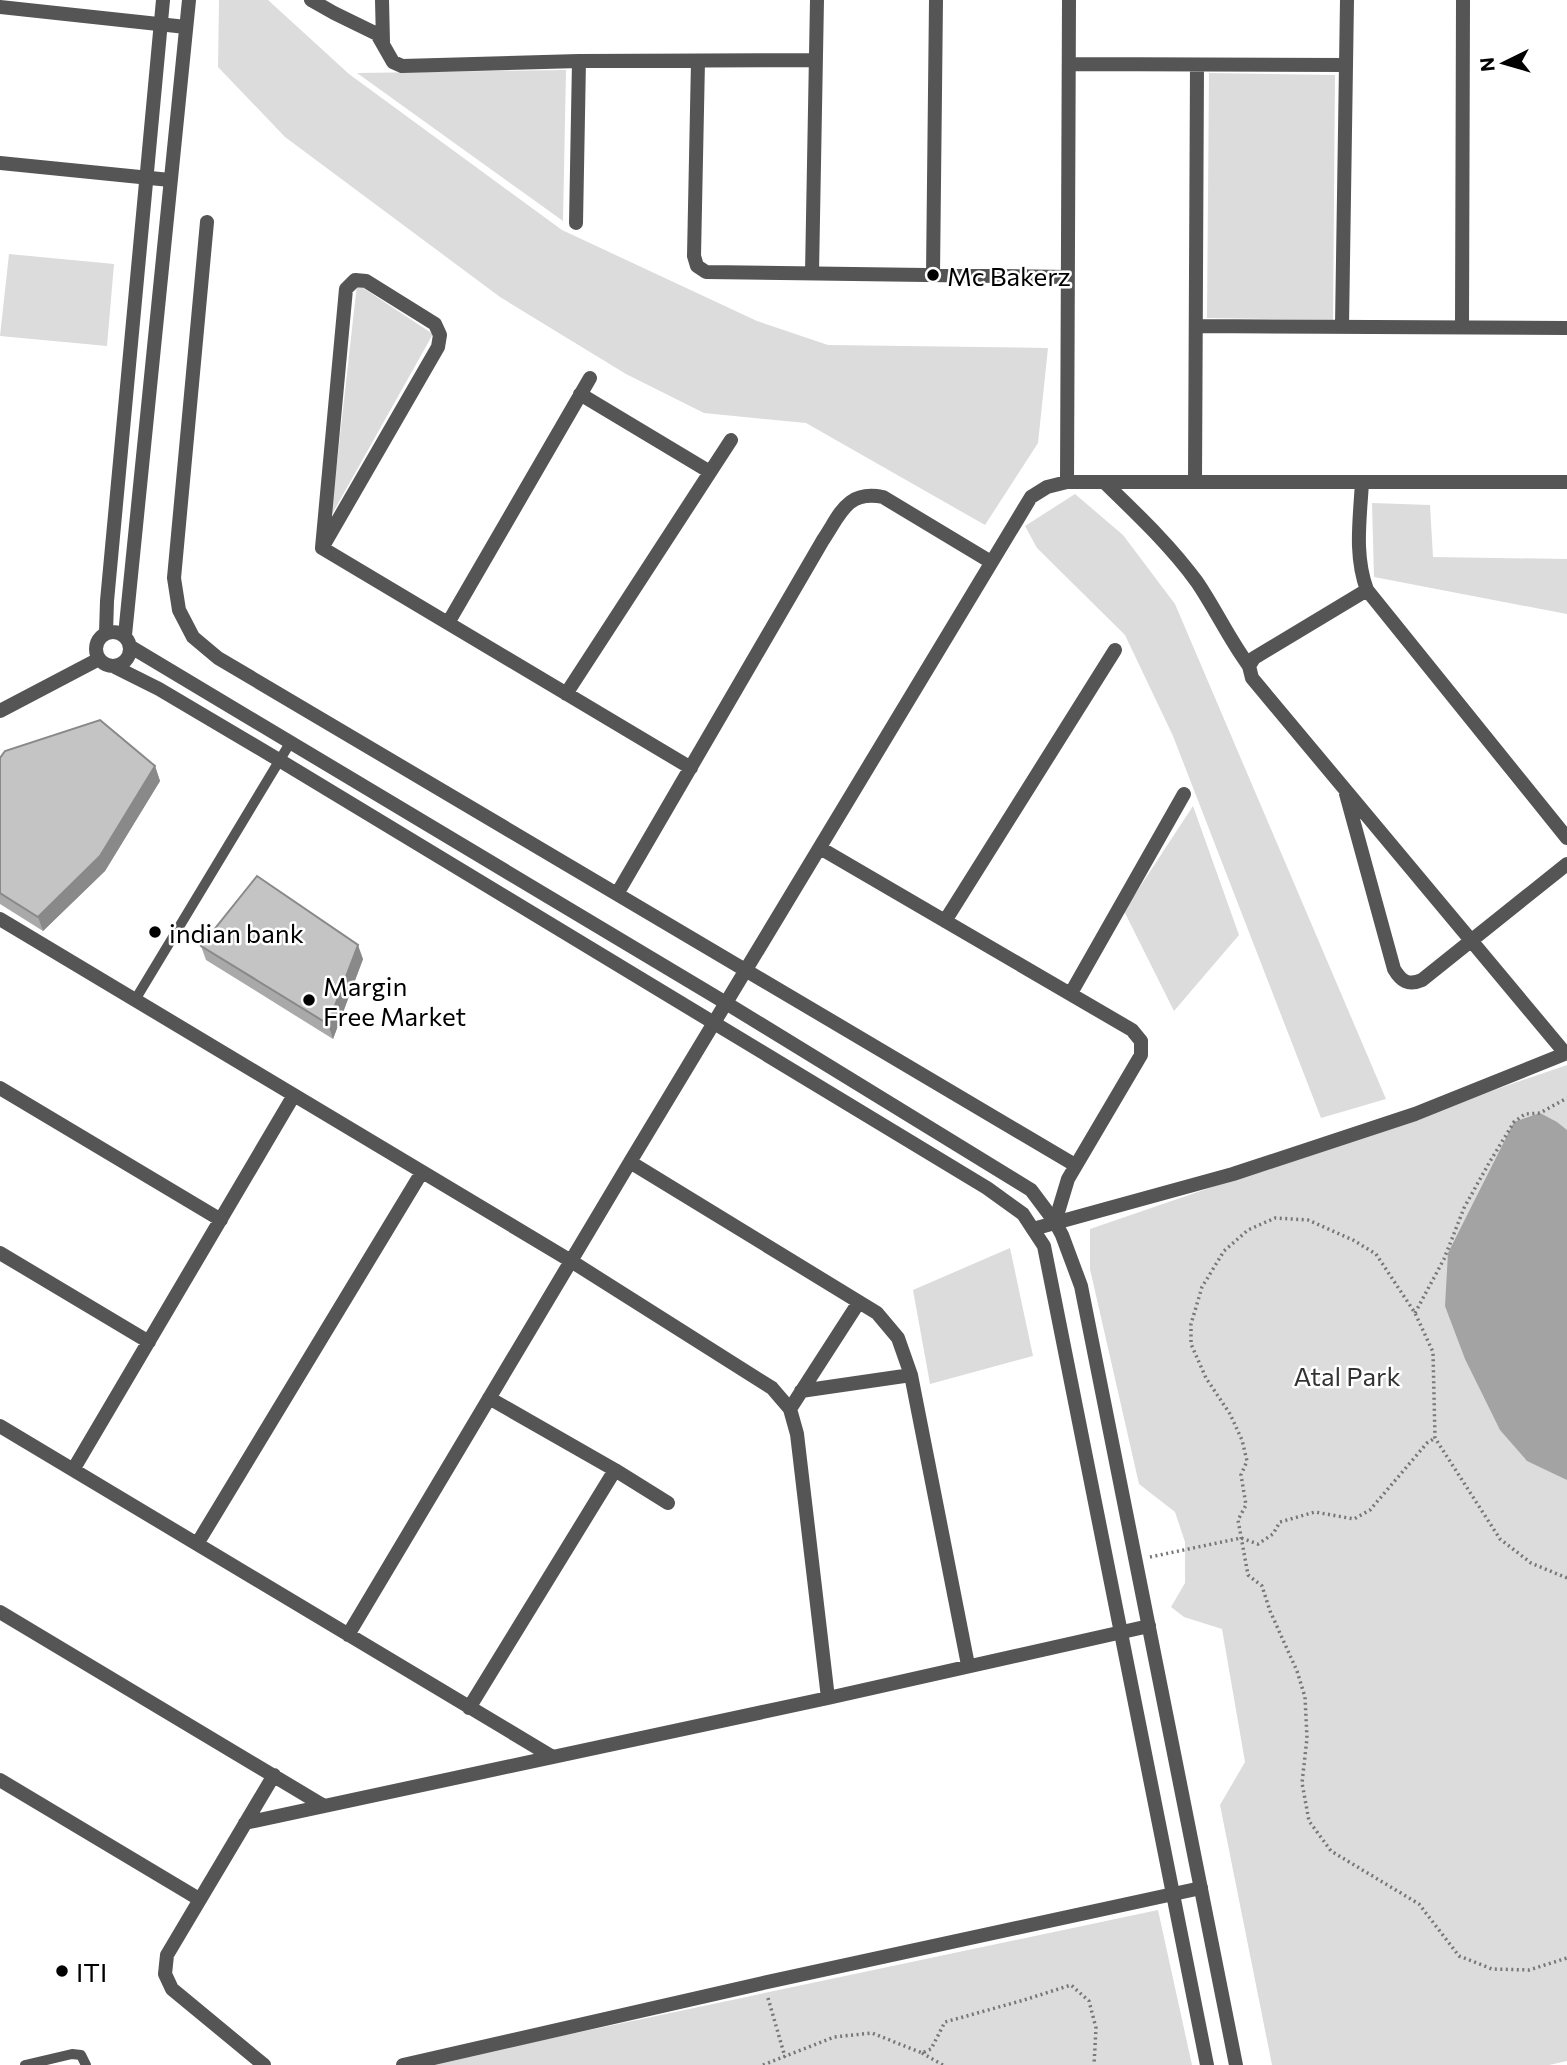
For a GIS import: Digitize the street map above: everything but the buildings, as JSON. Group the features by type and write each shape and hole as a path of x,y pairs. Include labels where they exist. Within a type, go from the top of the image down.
{"street":[{"path":"2,0 0,7 186,27"},
{"path":"163,0 106,633 97,642 99,659 159,689 279,760 987,1188 1023,1214 1044,1247 1207,2065"},
{"path":"115,667 127,660 189,0"},
{"path":"311,0 377,34 393,62 402,66 579,61 816,60"},
{"path":"382,0 383,42"},
{"path":"812,273 817,0"},
{"path":"933,275 936,0"},
{"path":"1067,482 1069,0"},
{"path":"1342,327 1347,0"},
{"path":"1462,327 1463,0"},
{"path":"576,223 579,61"},
{"path":"698,61 694,256 698,267 706,272 1068,277"},
{"path":"1069,64 1346,65"},
{"path":"1195,482 1197,65"},
{"path":"0,163 170,180"},
{"path":"207,222 174,578 179,610 193,637 218,658 1076,1165"},
{"path":"355,280 366,281 435,324 440,335 438,347 322,548 346,289 355,280"},
{"path":"1196,326 1567,328"},
{"path":"447,623 590,378"},
{"path":"580,394 710,472"},
{"path":"566,694 731,440"},
{"path":"348,1635 629,1162 1031,497 1046,487 1067,482 1567,482"},
{"path":"1033,1229 1233,1174 1402,1118 1566,1053 1252,678 1249,666 1216,611 1179,560 1148,524 1104,482"},
{"path":"1362,482 1358,550 1360,571 1367,590 1567,838"},
{"path":"617,894 824,540 854,498 868,494 883,497 991,562"},
{"path":"322,548 691,768"},
{"path":"1249,666 1254,658 1367,590"},
{"path":"106,633 119,632 128,641 290,743 726,1003 1031,1190 1062,1235 1080,1286 1236,2065"},
{"path":"945,920 1115,650"},
{"path":"0,711 99,659"},
{"path":"1345,789 1394,969 1406,983 1422,980 1567,864"},
{"path":"1070,993 1184,794"},
{"path":"820,848 1132,1030 1141,1041 1141,1055 1068,1179 1055,1222"},
{"path":"2,923 570,1261 772,1388 790,1409 797,1434 828,1698"},
{"path":"587,947 599,927"},
{"path":"0,1088 221,1220"},
{"path":"73,1470 295,1095"},
{"path":"629,1162 877,1313 898,1338 911,1375 968,1665"},
{"path":"197,1544 422,1172"},
{"path":"0,1253 149,1342"},
{"path":"790,1409 859,1302"},
{"path":"802,1391 911,1375"},
{"path":"489,1398 668,1503"},
{"path":"0,1426 551,1756"},
{"path":"469,1708 615,1470"},
{"path":"0,1612 324,1806"},
{"path":"245,1823 1149,1626"},
{"path":"264,2065 172,1989 165,1974 167,1955 274,1775"},
{"path":"0,1780 199,1899"},
{"path":"403,2065 1201,1888"}],"lane":[{"path":"135,1000 290,743"},
{"path":"25,2065 72,2054 80,2055 86,2065"}],"path":[{"path":"1415,1313 1444,1259 1464,1208 1514,1122 1525,1114 1540,1113 1567,1098"},
{"path":"1567,1578 1531,1563 1500,1539 1435,1438 1433,1352 1415,1313 1376,1254 1353,1240 1308,1220 1275,1219 1248,1230 1224,1251 1202,1287 1191,1324 1191,1344 1206,1378 1230,1414 1242,1440 1247,1461 1241,1475 1246,1505 1238,1520 1241,1538 1248,1575 1262,1586 1305,1697 1307,1738 1303,1783 1309,1821 1331,1851 1419,1904 1459,1956 1492,1969 1504,1970 1530,1970 1567,1958"},
{"path":"1135,1561 1241,1538 1258,1544 1273,1534 1280,1522 1315,1512 1354,1518 1370,1510 1427,1443 1435,1438"},
{"path":"763,1983 785,2057"},
{"path":"922,2053 931,2049 945,2022 1071,1985 1089,2001 1096,2028 1094,2065"},
{"path":"763,2065 834,2037 872,2033 922,2053 943,2065"}],"green space":[{"path":"219,0 268,0 349,74 562,230 757,321 828,345 1048,348 1038,443 985,525 806,423 704,413 626,374 500,297 285,137 218,67"},
{"path":"566,70 563,221 357,73"},
{"path":"1209,73 1335,75 1333,320 1207,318"},
{"path":"9,254 114,264 107,346 0,336"},
{"path":"357,284 433,334 331,516"},
{"path":"1075,494 1123,535 1175,604 1386,1099 1321,1118 1173,736 1125,635 1037,548 1025,526"},
{"path":"1372,503 1430,505 1433,557 1567,559 1567,614 1374,577"},
{"path":"1193,806 1239,935 1174,1011 1124,911"},
{"name":"Atal Park","path":"1567,1065 1567,2061 1549,2065 1272,2065 1220,1805 1245,1762 1222,1629 1184,1617 1171,1607 1185,1583 1185,1542 1175,1512 1139,1484 1090,1269 1090,1229"},
{"path":"1010,1248 1033,1356 930,1384 913,1290"},
{"path":"1158,1910 1192,2065 424,2065"}],"shaded area":[{"path":"1540,1113 1567,1130 1567,1480 1527,1461 1500,1430 1465,1359 1445,1306 1448,1253 1514,1122"}],"place":[{"name":"Mc Bakerz","path":"933,275"},
{"name":"indian bank","path":"155,932"},
{"name":"Margin Free Market","path":"309,1000"},
{"name":"ITI","path":"62,1971"}]}
